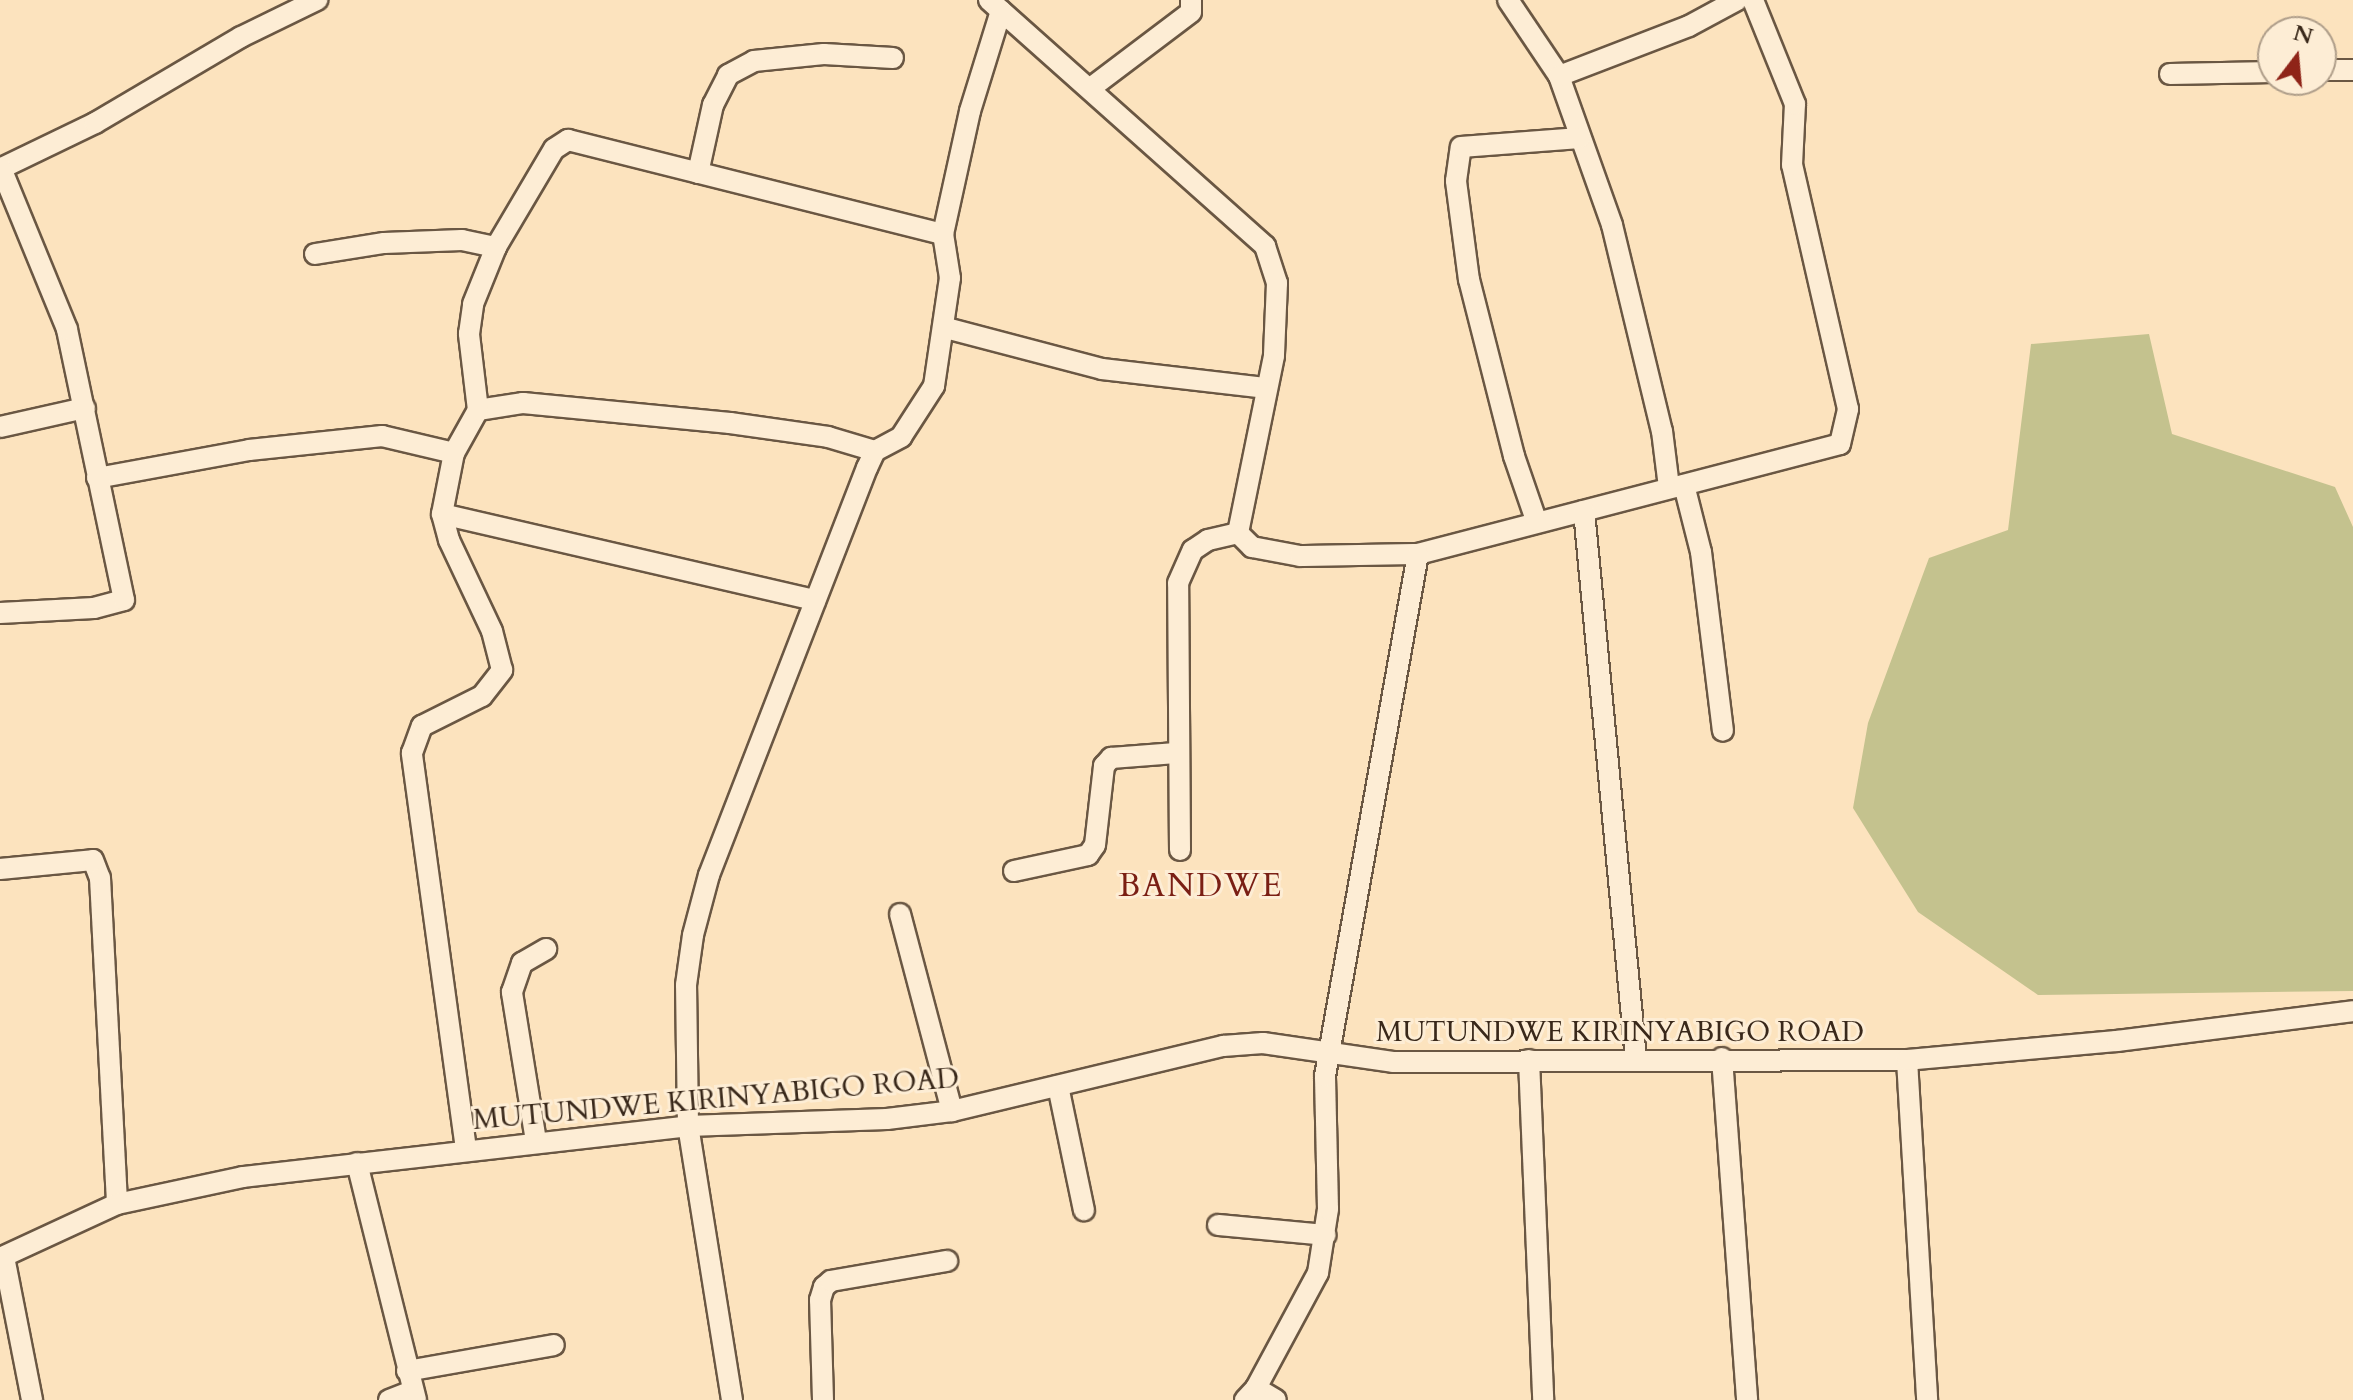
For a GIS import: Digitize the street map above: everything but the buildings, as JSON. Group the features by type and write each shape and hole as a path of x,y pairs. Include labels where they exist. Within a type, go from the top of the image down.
{"street":[{"path":"0,613 94,608 124,600 67,329 1,168 95,123 241,37 317,0"},
{"path":"1092,87 1191,12 1191,0"},
{"path":"1508,0 1559,76 1630,294 1677,486 1701,552 1723,731"},
{"path":"1559,76 1689,26 1737,0"},
{"path":"1238,533 1252,547 1300,556 1418,554 1536,520 1584,511 1840,444 1847,431 1843,377 1792,165 1795,104 1753,0"},
{"path":"732,1400 688,1126 686,985 693,935 709,875 875,451 901,437 934,386 946,328 950,278 943,234 995,6 1092,87 1265,246 1277,283 1267,388 1238,533"},
{"path":"698,173 713,105 728,75 754,61 824,54 893,58"},
{"path":"2170,74 2257,72"},
{"path":"1536,520 1514,456 1469,280 1456,181 1461,147 1580,138"},
{"path":"466,1149 412,753 422,726 482,696 502,670 492,631 449,540 442,514 454,453 478,410 469,334 473,304 496,247 554,149 568,140 943,234"},
{"path":"315,254 384,243 462,240 496,247"},
{"path":"946,328 1102,369 1267,388"},
{"path":"478,410 523,403 743,424 828,437 875,451"},
{"path":"0,427 85,408"},
{"path":"97,478 249,450 382,436 454,453"},
{"path":"1584,511 1636,1059"},
{"path":"442,514 815,600"},
{"path":"1180,850 1176,753 1178,583 1193,550 1208,540 1238,533"},
{"path":"1276,1400 1250,1394 1318,1273 1326,1235 1325,1076 1418,554"},
{"path":"1014,871 1088,855 1095,845 1104,766 1111,758 1176,753"},
{"path":"0,869 93,860 100,878 117,1204"},
{"path":"900,914 952,1111"},
{"path":"536,1141 512,992 522,963 546,949"},
{"name":"MUTUNDWE KIRINYABIGO ROAD","path":"2,1257 117,1204 243,1177 466,1149 688,1126 887,1119 952,1111 1223,1046 1263,1043 1393,1062 1722,1058 1907,1060 2117,1041 2353,1011"},
{"path":"1722,1058 1747,1400"},
{"path":"1529,1060 1543,1400"},
{"path":"1907,1060 1927,1400"},
{"path":"1058,1086 1084,1210"},
{"path":"357,1163 412,1387"},
{"path":"1218,1225 1326,1235"},
{"path":"2,1257 32,1400"},
{"path":"823,1400 820,1300 824,1287 831,1281 947,1261"},
{"path":"389,1400 412,1387 554,1345"}],"shaded area":[{"path":"2149,334 2172,434 2335,487 2353,527 2353,991 2038,995 1918,912 1853,808 1868,723 1929,558 2008,530 2031,344"}],"district":[{"name":"BANDWE","path":"1201,886"}]}
